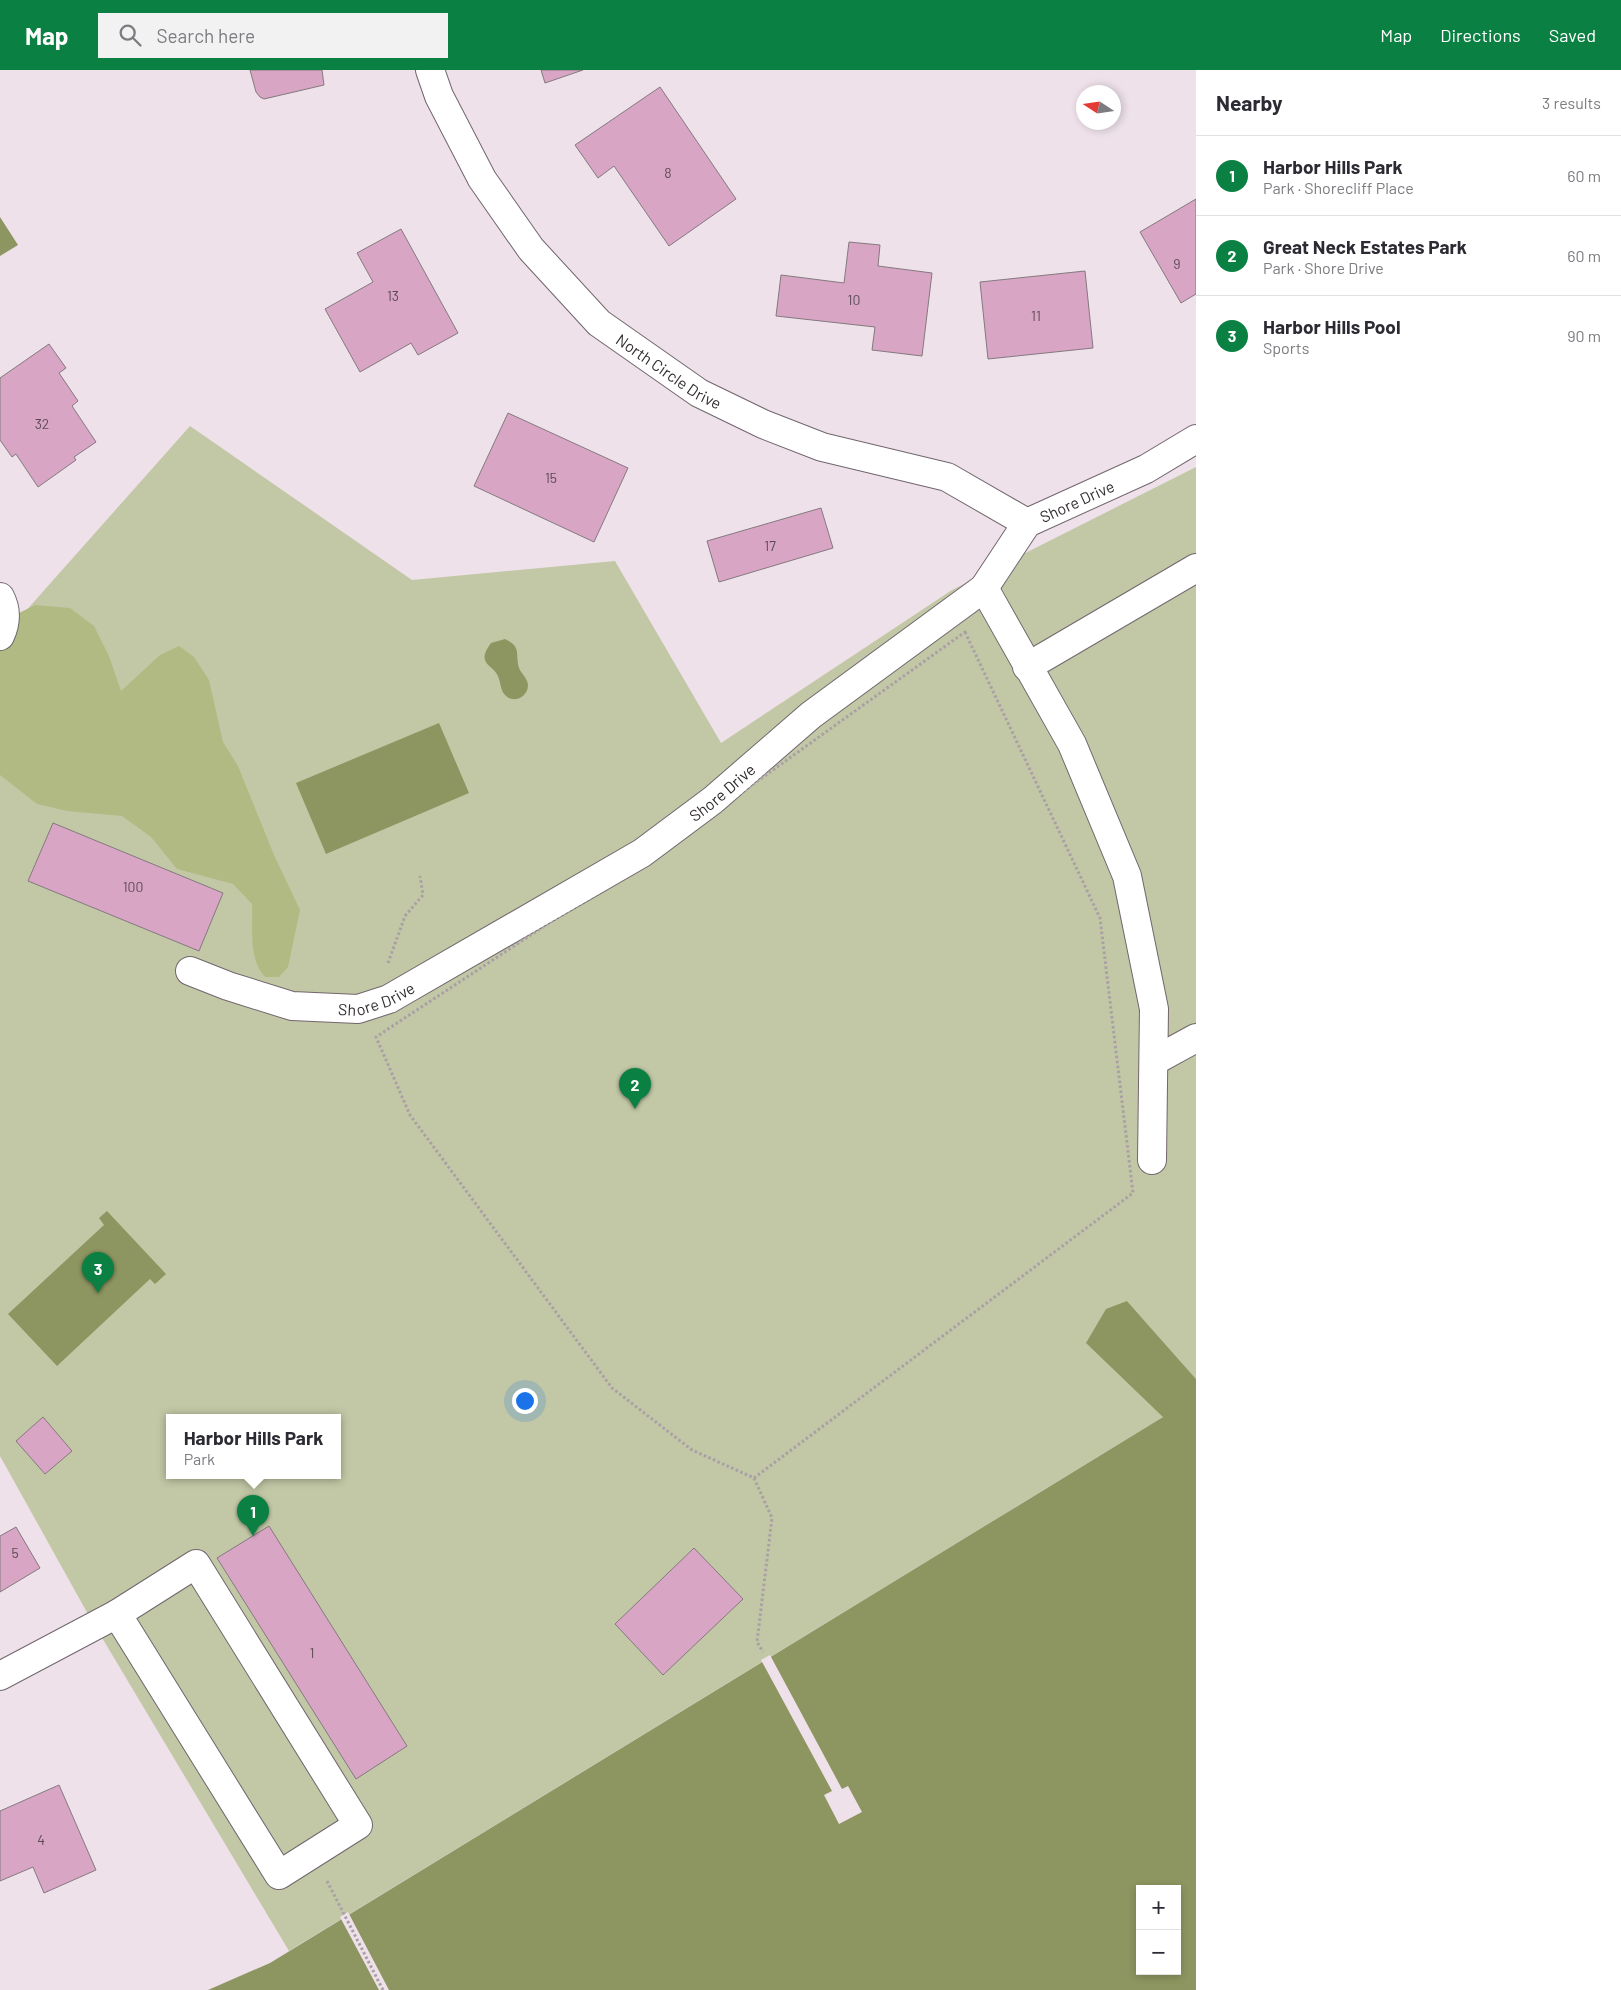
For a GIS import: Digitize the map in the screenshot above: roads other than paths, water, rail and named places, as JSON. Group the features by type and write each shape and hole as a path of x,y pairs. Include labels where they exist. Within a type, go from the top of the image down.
{"street":[{"name":"North Circle Drive","path":"430,70 439,96 482,179 531,249 598,323 699,393 763,424 822,447 947,477 1027,523"},
{"name":"Shore Drive","path":"190,971 228,986 292,1006 358,1009 389,999 642,853 713,800 811,715 984,588 1027,523 1146,469 1196,439"},
{"path":"1027,667 1196,568"},
{"path":"984,588 1072,744 1127,876 1154,1009 1152,1160"},
{"path":"0,597 5,610 5,623 0,636"},
{"path":"1154,1062 1196,1038"},
{"path":"0,1676 117,1614 196,1564 358,1825 279,1875 117,1614"}],"place":[{"name":"Great Neck Estates Park","path":"635,1109"},
{"name":"Harbor Hills Pool","path":"98,1293"},
{"name":"Harbor Hills Park","path":"253,1536"}]}
